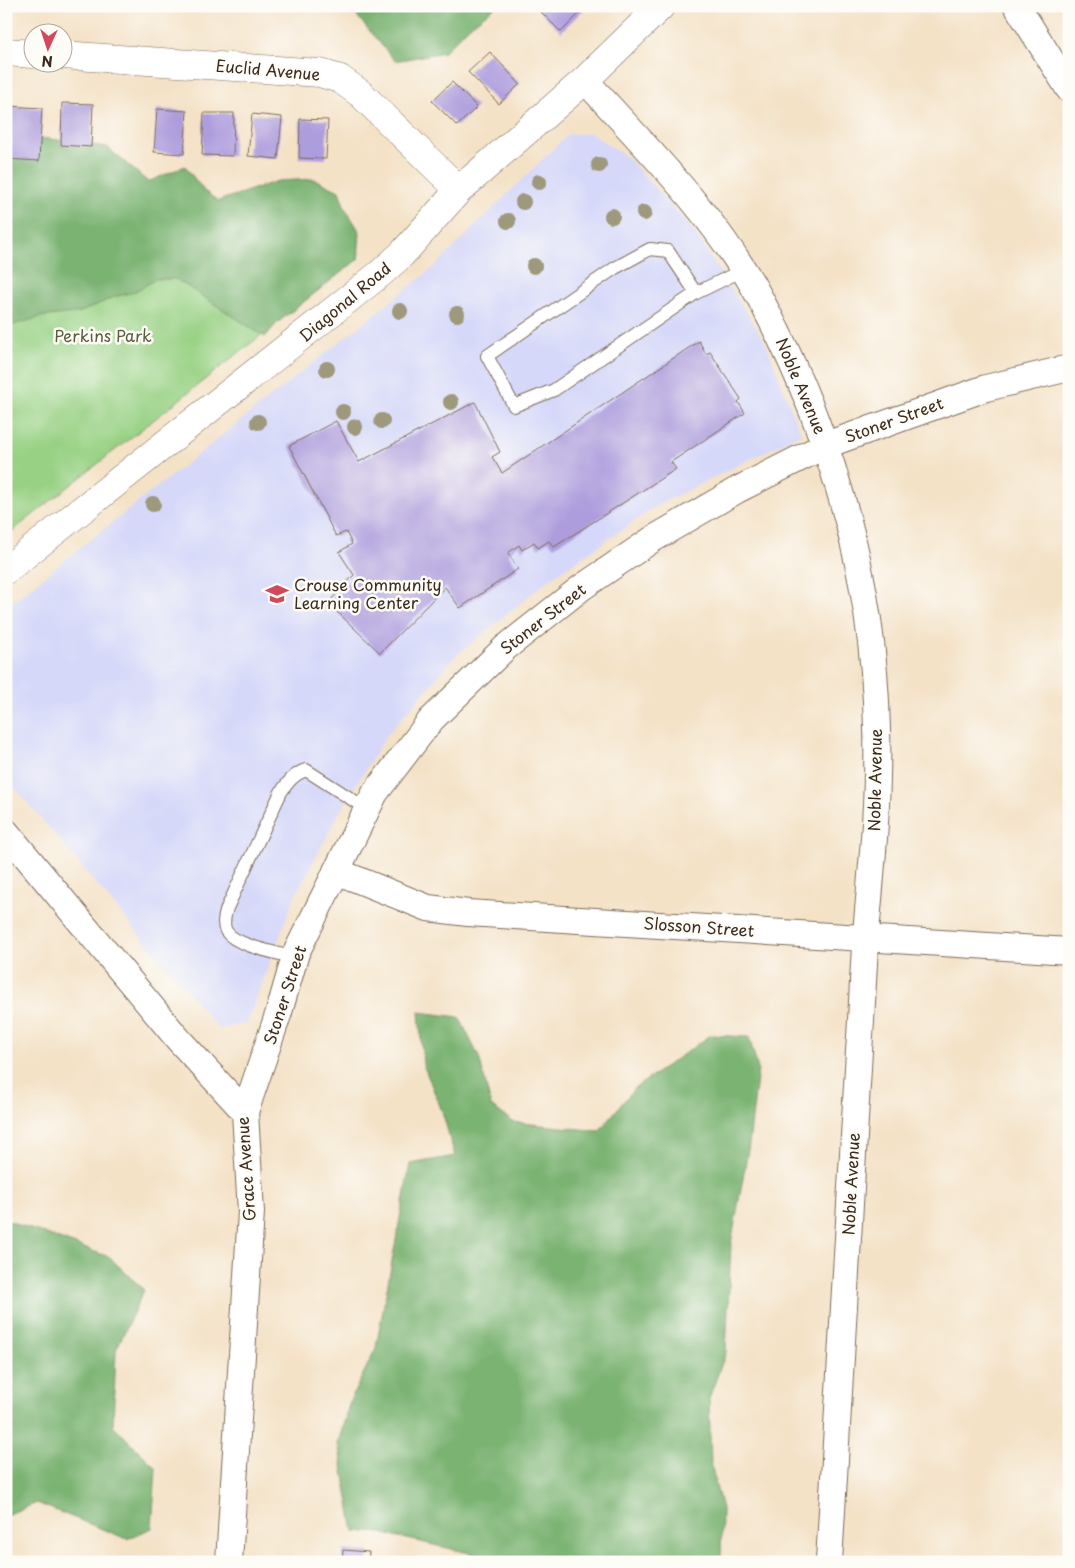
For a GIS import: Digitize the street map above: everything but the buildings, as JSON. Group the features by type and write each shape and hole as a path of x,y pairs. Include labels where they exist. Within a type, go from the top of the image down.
{"street":[{"name":"Diagonal Road","path":"6,570 381,274 402,254 459,190 585,80 661,6"},
{"path":"1017,6 1069,89"},
{"path":"6,52 22,53"},
{"name":"Euclid Avenue","path":"72,57 320,73 340,79 378,108 459,190"},
{"name":"Noble Avenue","path":"585,80 713,224 743,270 791,360 826,445 851,525 873,647 877,728 877,788 866,938 829,1562"},
{"name":"Stoner Street","path":"245,1112 280,1012 295,958 367,809 385,777 431,720 505,648 548,613 653,539 737,490 826,445 986,388 1069,368"},
{"name":"Grace Avenue","path":"6,832 178,1039 245,1112 251,1212 229,1562"},
{"name":"Slosson Street","path":"336,871 428,908 452,911 1069,951"}],"lane":[{"path":"696,293 668,251 650,249 615,268 487,356 514,406 554,390 696,293 743,270"},
{"path":"295,958 234,938 226,931 224,921 227,908 280,792 298,773 306,770 367,809"}],"shaded area":[{"name":"Crouse Community Learning Center","path":"590,133 628,158 694,231 766,343 801,434 658,505 547,581 455,657 386,736 341,810 294,898 247,1023 219,1029 6,777 6,607 435,266 568,134"}],"green space":[{"path":"356,6 496,6 471,25 444,52 395,61 357,16"},
{"path":"6,136 50,139 107,147 148,182 185,166 204,191 218,201 278,181 314,179 339,191 345,208 360,232 358,259 277,323 265,337 176,279 156,279 134,292 114,297 81,312 41,317 6,327"},
{"name":"Perkins Park","path":"6,233 359,252 358,259 6,536"},
{"path":"419,1012 459,1017 479,1057 491,1106 513,1122 599,1131 635,1088 711,1035 749,1037 758,1069 749,1144 731,1244 726,1352 709,1398 711,1464 722,1509 721,1560 603,1562 474,1554 381,1533 354,1531 338,1443 350,1401 376,1348 410,1164 455,1156 442,1111 423,1064"},
{"path":"6,1220 109,1257 144,1290 116,1350 113,1425 156,1468 152,1528 127,1539 37,1503 6,1515"}],"place":[{"name":"Crouse Community Learning Center","path":"277,594"}]}
